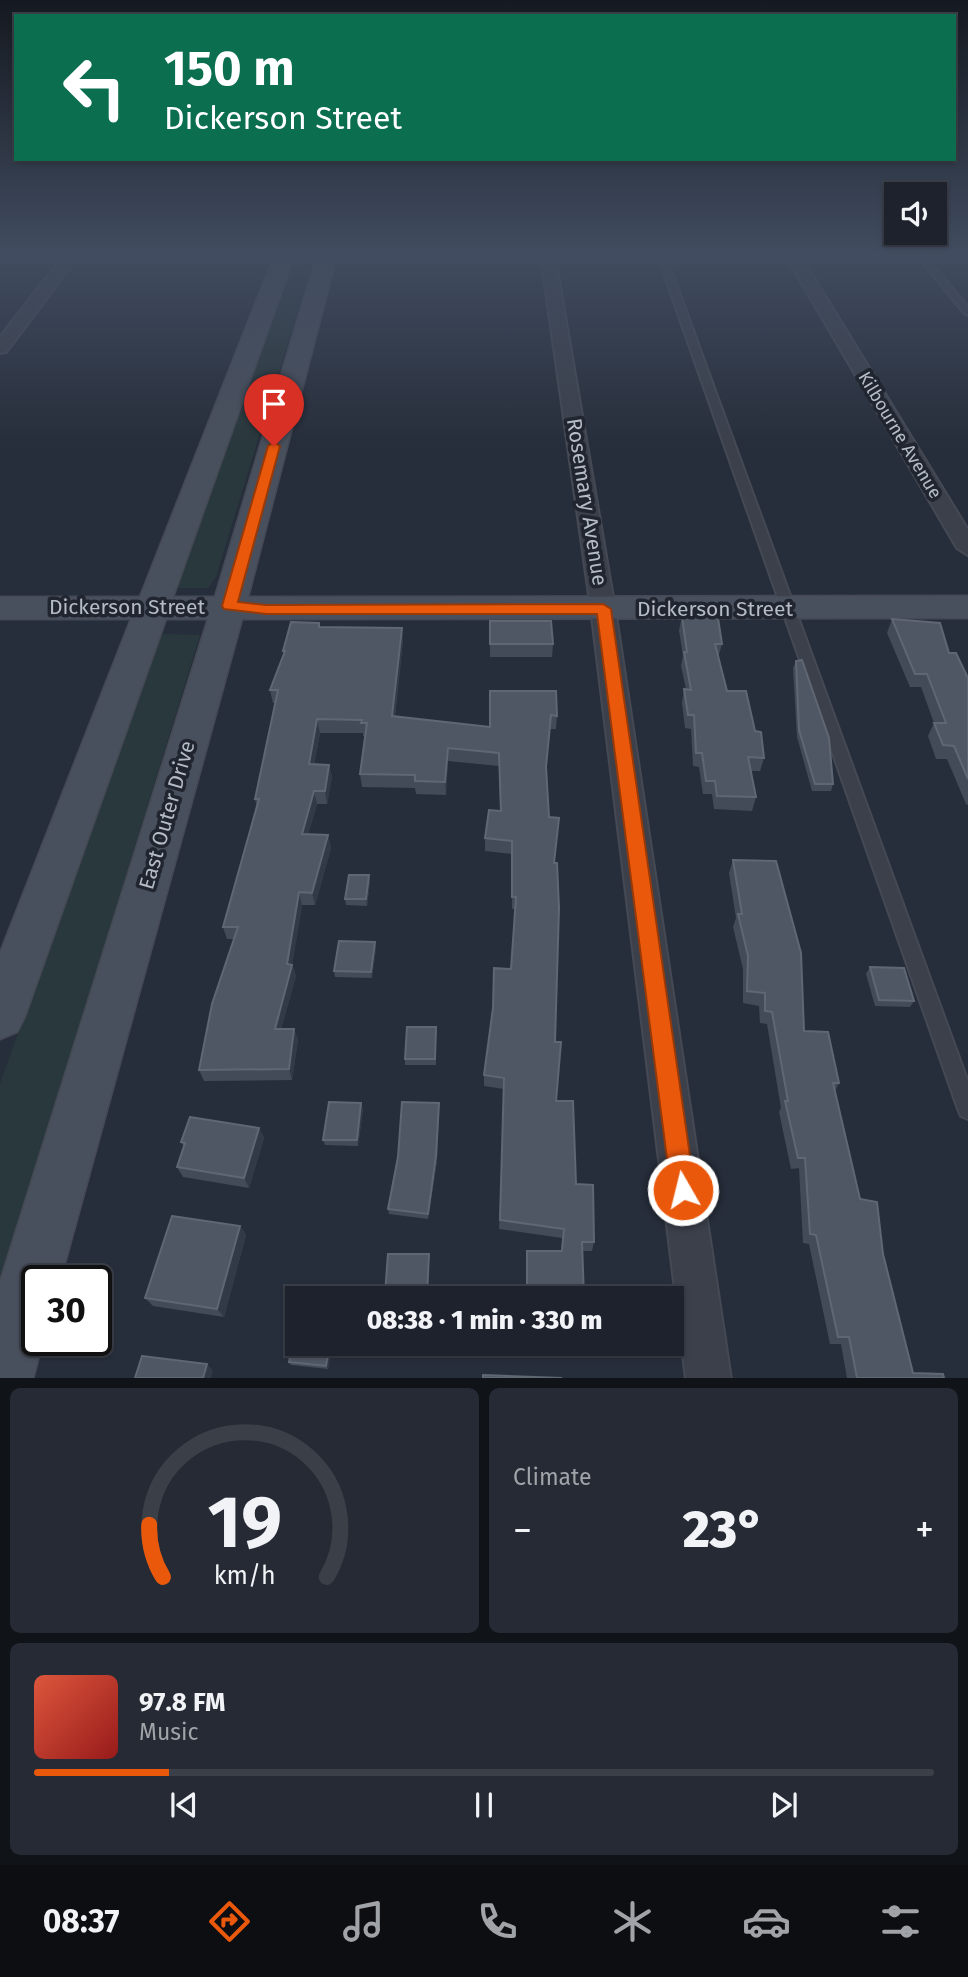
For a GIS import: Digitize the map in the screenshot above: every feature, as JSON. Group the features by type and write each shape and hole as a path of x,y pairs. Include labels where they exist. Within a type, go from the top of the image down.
{"street":[{"path":"0,348 25,315"},
{"path":"0,1016 261,315"},
{"name":"East Outer Drive","path":"1,1378 229,606 310,315"},
{"name":"Rosemary Avenue","path":"557,315 603,609 709,1378"},
{"name":"Kilbourne Avenue","path":"828,315 968,548"},
{"name":"Dickerson Street","path":"0,608 229,606 266,610 968,607"}],"lane":[{"path":"684,315 968,1109"}],"shaded area":[{"path":"269,315 296,315 216,577 208,588 173,588"},
{"path":"160,634 200,635 0,1285 0,1084"}],"building":[{"path":"682,617 718,618 722,644 715,644 727,691 746,691 755,731 761,732 764,758 748,757 756,797 717,796 715,781 706,781 702,753 696,753 694,715 688,715 684,689 691,690 684,652 687,652"},
{"path":"892,619 940,623 949,653 956,653 968,678 968,779 954,746 943,745 934,723 946,723 927,674 915,674"},
{"path":"490,621 551,621 553,644 490,644"},
{"path":"291,622 319,623 319,627 402,628 392,716 490,727 490,691 556,691 557,716 551,715 546,767 549,817 559,818 554,863 557,863 559,908 555,1042 561,1042 556,1101 573,1101 576,1184 593,1185 594,1242 582,1242 584,1286 527,1286 527,1251 562,1251 564,1229 500,1220 504,1078 484,1075 493,1008 494,968 511,969 516,897 512,897 512,841 485,838 489,810 501,811 499,753 448,748 445,782 415,781 415,775 360,774 367,723 361,723 362,720 317,719 309,764 329,765 325,791 314,791 302,834 328,835 312,893 299,892 287,964 292,965 275,1029 294,1029 289,1069 199,1070 212,1004 238,927 223,927 259,799 255,799 278,690 270,690"},
{"path":"802,660 829,738 833,784 815,784 799,730 796,661"},
{"path":"733,860 776,861 801,953 804,1031 828,1032 839,1083 833,1083 860,1199 877,1202 883,1254 913,1373 943,1374 944,1378 857,1378 849,1337 838,1337 816,1235 810,1234 805,1158 798,1158 785,1101 788,1101 772,1012 765,1011 765,993 747,991 748,956 738,914 742,914"},
{"path":"349,875 369,875 366,899 345,899"},
{"path":"339,941 375,942 371,972 334,971"},
{"path":"870,967 904,968 914,1001 879,1000"},
{"path":"407,1027 436,1027 435,1059 405,1059"},
{"path":"329,1102 361,1103 357,1140 323,1140"},
{"path":"402,1102 439,1103 436,1156 428,1214 388,1209 398,1157"},
{"path":"190,1117 259,1128 244,1178 177,1167 185,1143 181,1142"},
{"path":"172,1216 240,1226 217,1309 145,1298"},
{"path":"388,1254 429,1254 427,1286 386,1286"},
{"path":"142,1356 207,1364 203,1378 135,1378"},
{"path":"290,1356 328,1356 326,1366 289,1362"},
{"path":"483,1375 562,1378 483,1378"}],"route":[{"path":"274,446 229,606 266,610 603,609 683,1190"}]}
